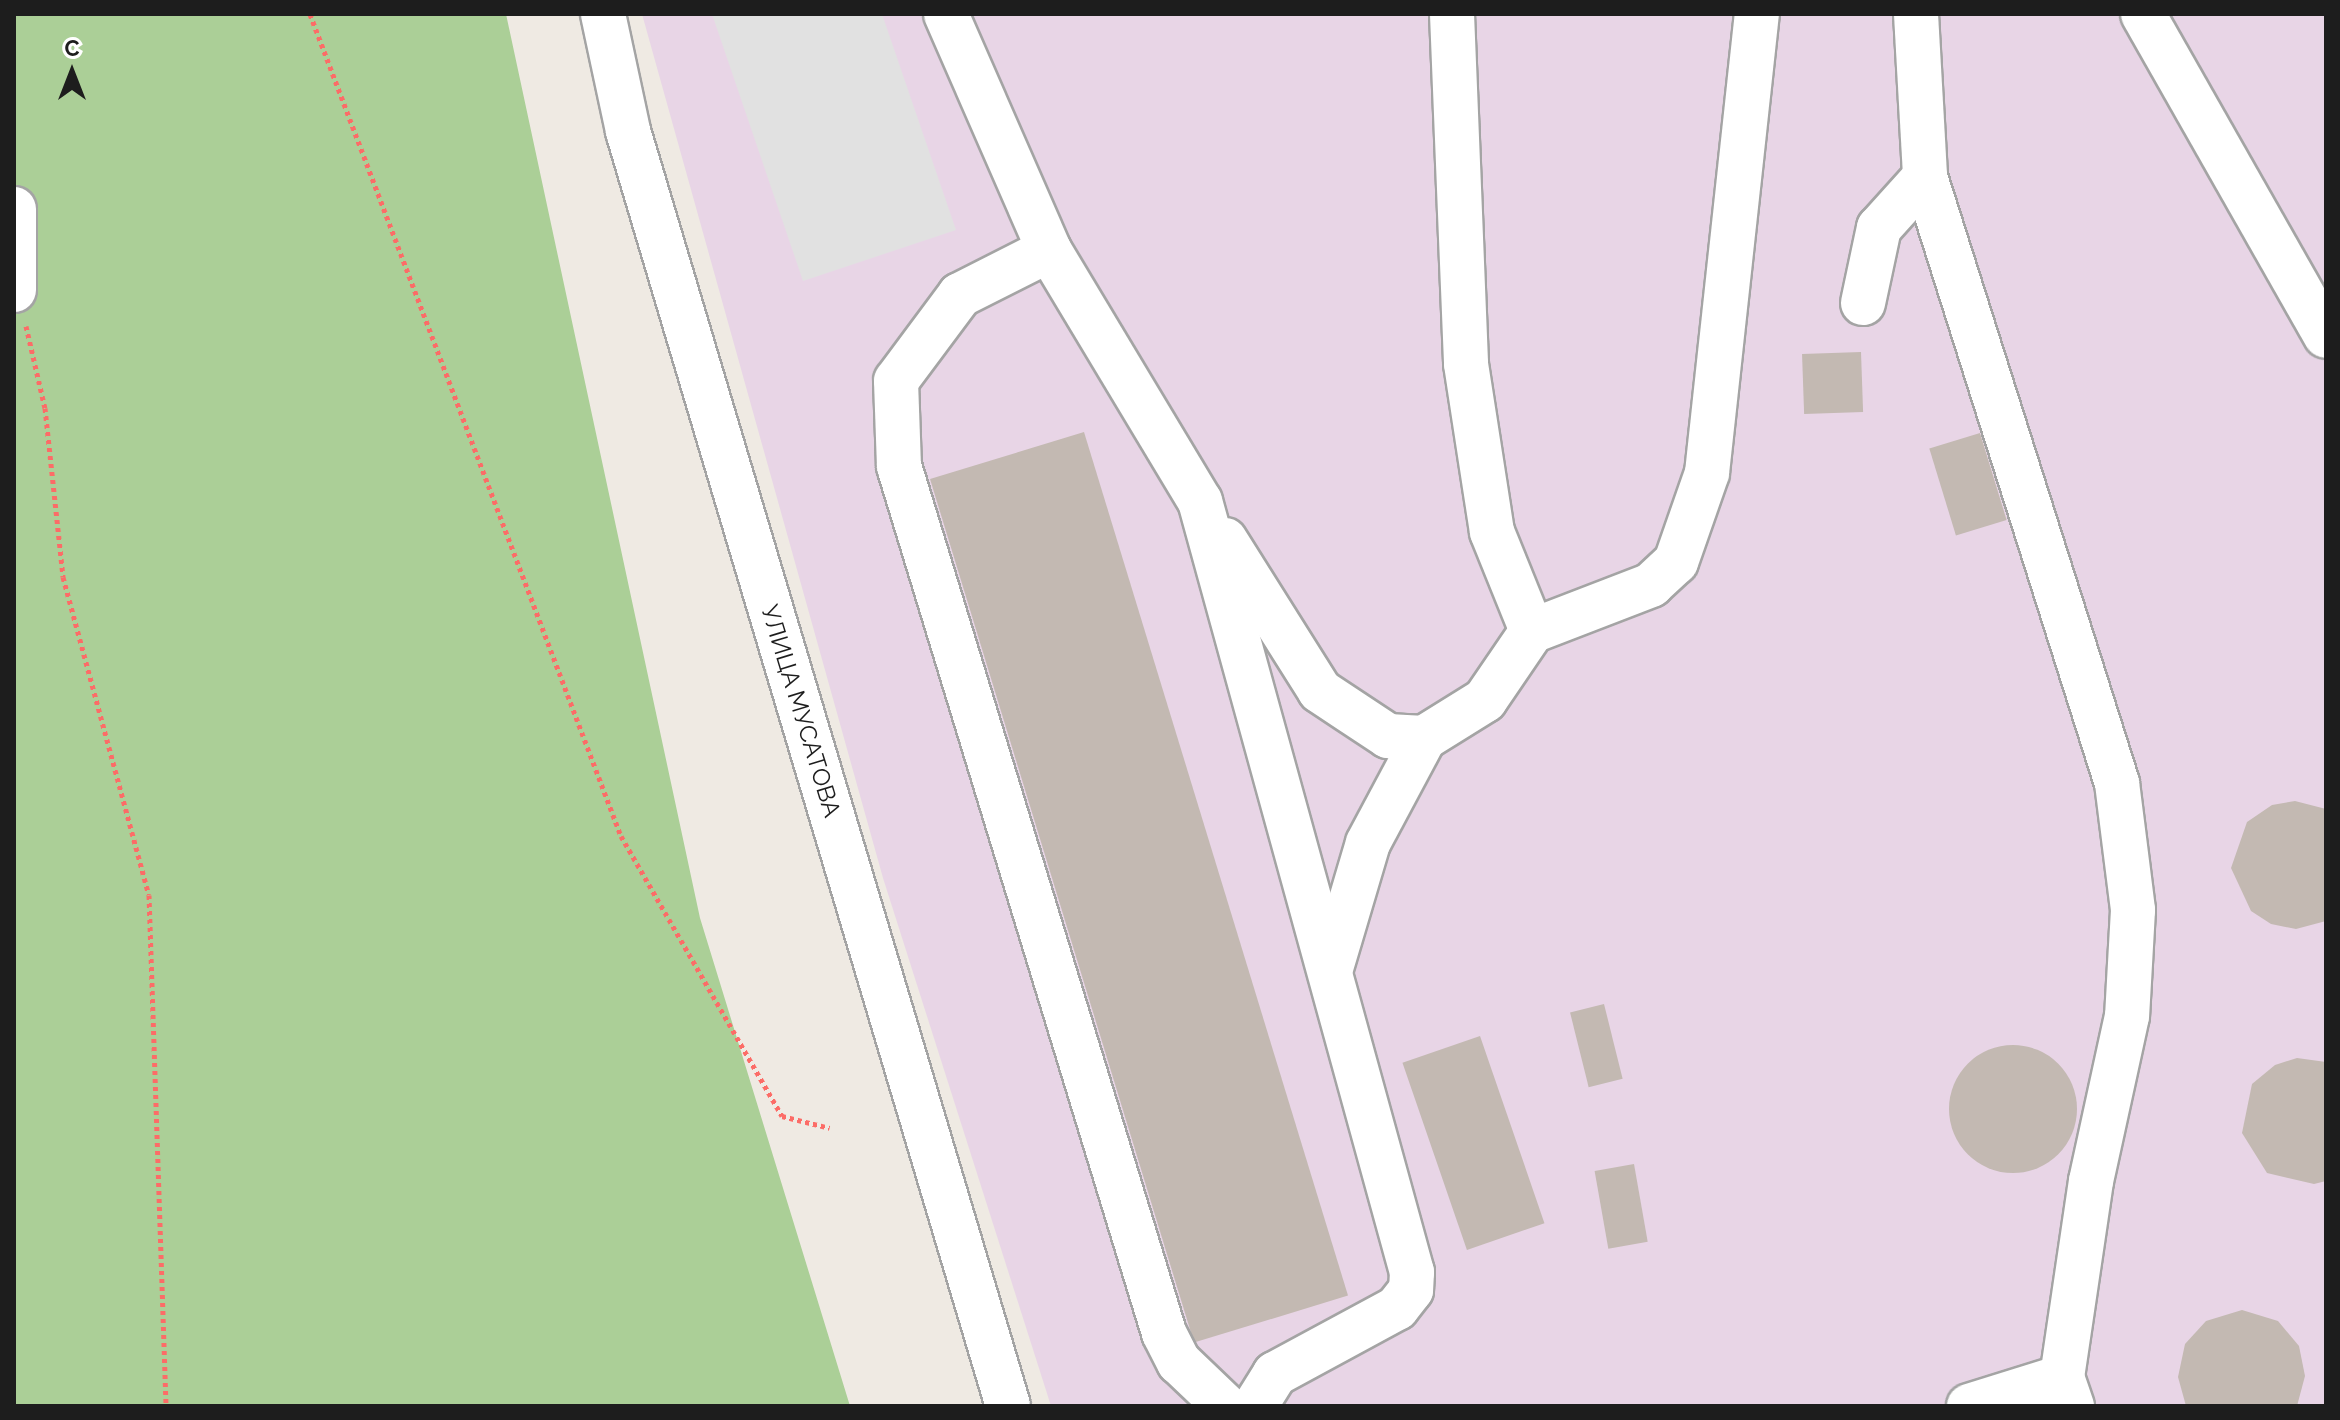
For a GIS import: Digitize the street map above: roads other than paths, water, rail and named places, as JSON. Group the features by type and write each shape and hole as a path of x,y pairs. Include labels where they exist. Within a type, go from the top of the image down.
{"street":[{"name":"УЛИЦА МУСАТОВА","path":"603,14 633,146 1008,1406"},
{"path":"946,14 1049,250 1200,501 1320,691 1388,736 1424,738"},
{"path":"1452,14 1466,364 1492,532 1532,631"},
{"path":"1331,968 1368,843 1424,738 1485,700 1532,631 1651,585 1676,562 1696,517 1707,473 1757,14"},
{"path":"1916,14 1925,177 2117,783 2131,894 2127,1016 2091,1181 2067,1392 1969,1406"},
{"path":"2143,14 2326,336"},
{"path":"1863,303 1879,228 1925,177"},
{"path":"14,209 15,288"},
{"path":"1049,250 960,295 896,381 899,466 1164,1333 1179,1362 1225,1406"},
{"path":"1200,501 1331,968 1412,1272 1411,1290 1397,1308 1275,1374 1255,1406"}]}
